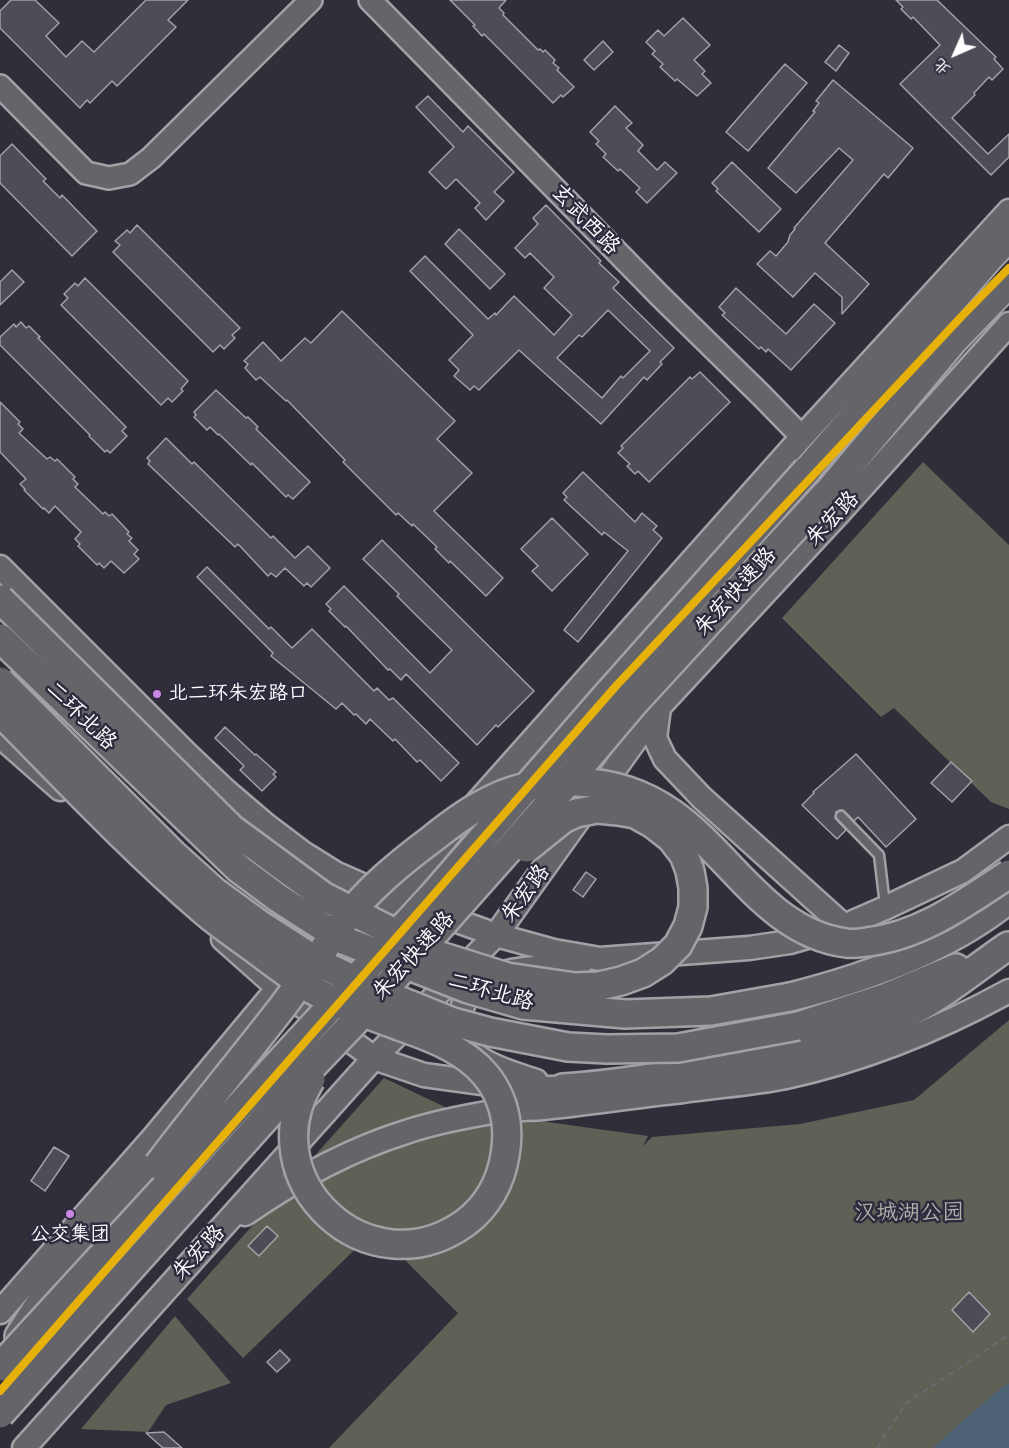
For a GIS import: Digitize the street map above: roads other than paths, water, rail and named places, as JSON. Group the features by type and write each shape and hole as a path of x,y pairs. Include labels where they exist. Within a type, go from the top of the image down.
{"highway":[{"name":"朱宏快速路","path":"1,1366 434,894 807,470"},
{"name":"朱宏快速路","path":"0,1414 484,878 634,703 825,495"},
{"path":"0,599 232,829 323,896 437,955 507,977 575,987 599,986 644,973 662,961 678,945 688,926 693,907 690,871 684,855 671,838 635,814 618,810 597,808 563,819 484,878"},
{"name":"二环北路","path":"0,638 239,869 278,898 343,940 468,989 523,1005 625,1014 711,1011 790,997 862,976 928,949 965,929 1009,899"},
{"name":"二环北路","path":"0,681 173,854 216,892 259,924 323,965 386,995 453,1022 490,1032 568,1047 678,1048 798,1026 886,998 1009,945"},
{"path":"0,712 159,871 207,914 310,988 348,1006 432,1038 465,1056 490,1079 499,1095 507,1126 504,1160 500,1176 484,1205 456,1229 440,1237 421,1242 384,1243 349,1231 334,1221 320,1208 309,1192 295,1158 295,1121 299,1103 307,1087 338,1039"},
{"path":"1,1366 41,1302 158,1165 296,989 344,921 362,900 412,854 443,830 507,792 535,784 585,782 627,790 649,799 673,813 694,830 764,902 794,924 822,938 848,944 891,939 913,931 957,908 1009,874"},
{"path":"563,1088 617,1083 725,1066 793,1053 849,1038 911,1011 1009,945"}],"main road":[{"path":"0,1312 153,1138 278,988 395,899 490,786 802,437 1009,211"},
{"path":"807,470 1009,238"},
{"name":"朱宏路","path":"825,495 954,341 1009,284"},
{"name":"朱宏路","path":"24,1448 374,1058 496,935 659,707 838,514 1009,324"},
{"path":"0,567 225,790 303,853 335,873 395,899 496,935 554,951 600,959"},
{"path":"659,707 656,738 665,759 702,798 844,926"},
{"path":"0,736 278,988 374,1058 424,1075 497,1085 563,1088"},
{"path":"657,1077 611,1099 563,1088 507,1070 485,1061 471,1051 463,1036 460,1015 463,1005 469,995 491,976 511,971 563,966 600,959 749,948 790,942 844,926 963,871 1009,837"},
{"path":"216,1234 305,1176 356,1151 405,1132 500,1111 749,1082 794,1074 860,1056 910,1037 949,1021 1009,991"}],"street":[{"path":"0,86 86,173 109,178 130,174 151,158 311,0"},
{"name":"玄武西路","path":"370,0 661,297 802,437"}],"lane":[{"path":"841,816 879,855 885,909"}],"water":[{"path":"1009,1384 1009,1448 933,1448 967,1417"}],"place":[{"name":"北二环朱宏路口","path":"157,694"},
{"name":"公交集团","path":"70,1214"}],"park label":[{"name":"汉城湖公园","path":"909,1213"}]}
